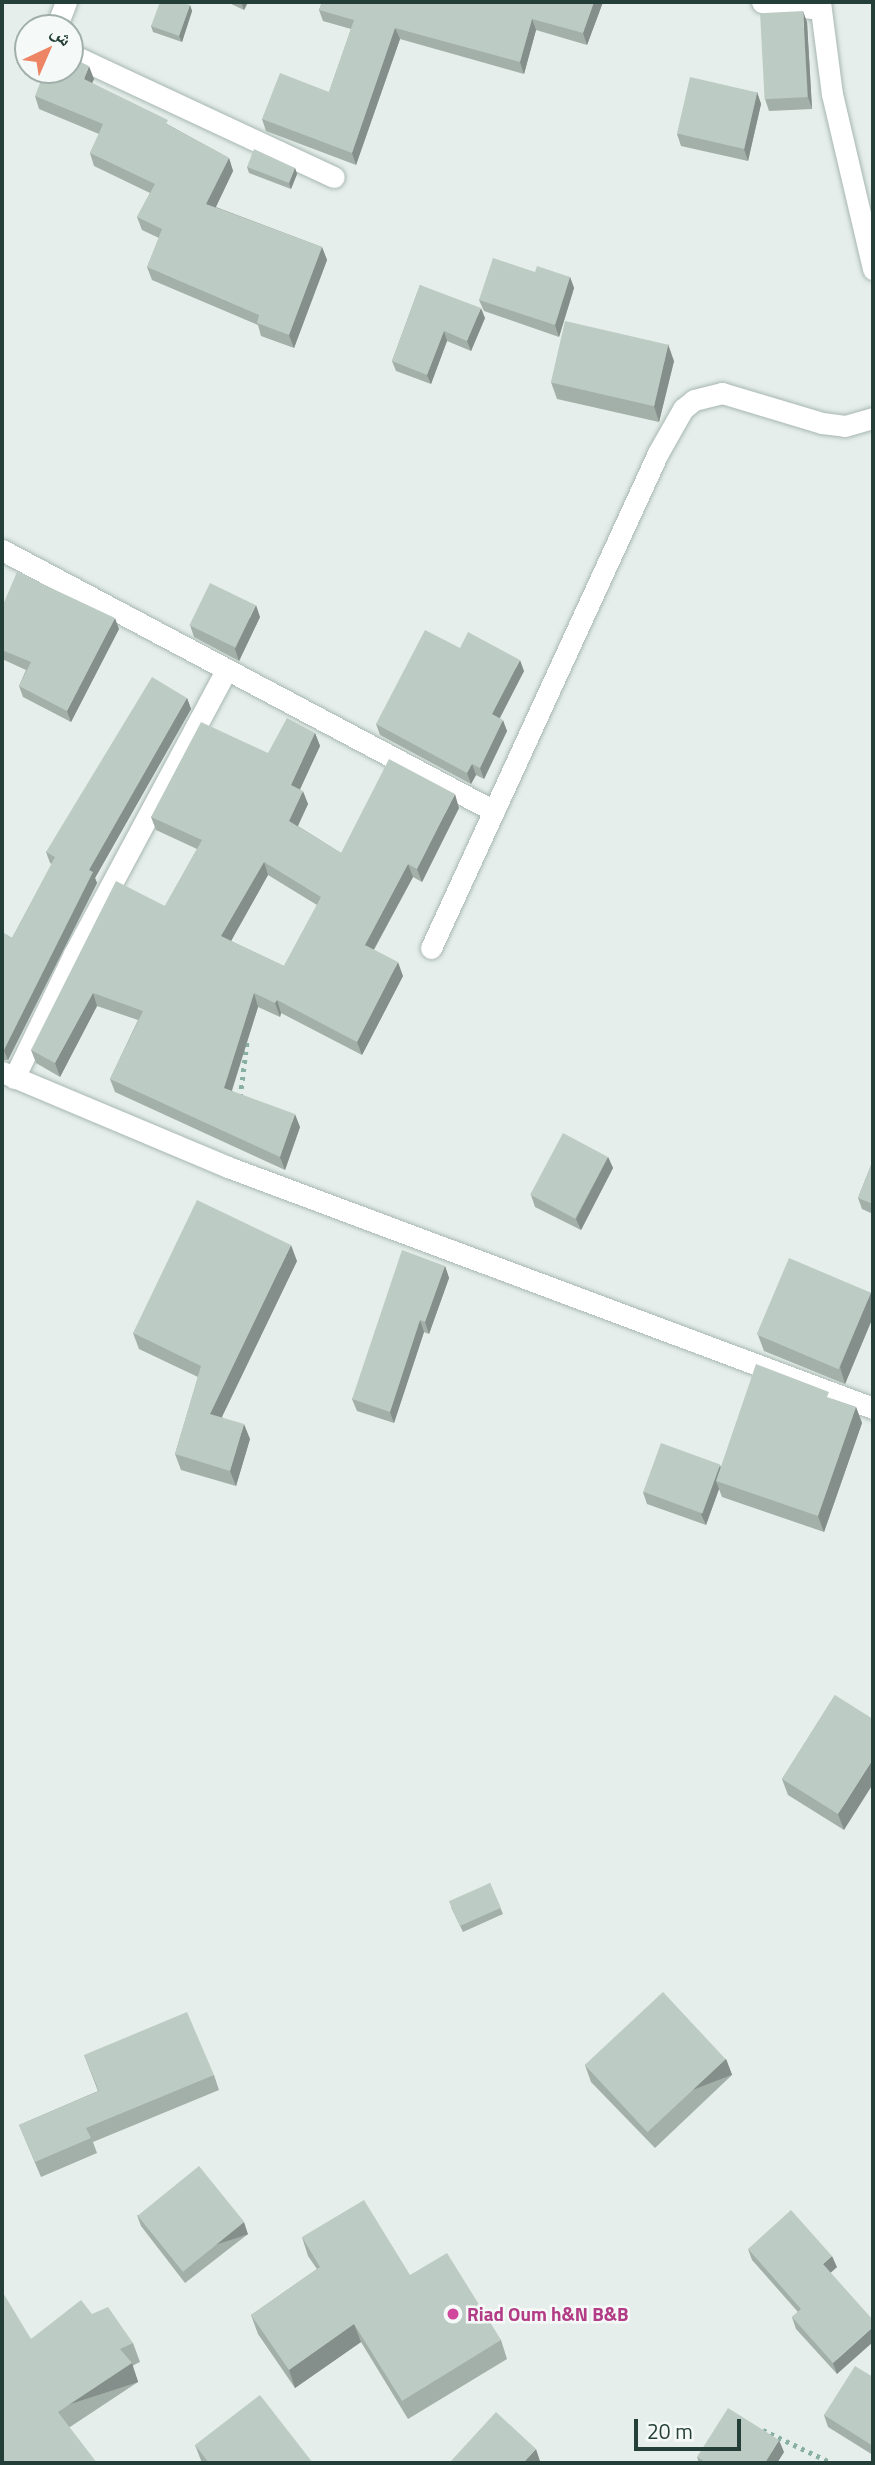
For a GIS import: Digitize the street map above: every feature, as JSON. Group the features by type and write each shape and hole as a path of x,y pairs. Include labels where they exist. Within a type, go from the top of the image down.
{"street":[{"path":"762,2 820,5 832,94 873,269"},
{"path":"84,61 334,177"},
{"path":"432,948 683,409 694,400 722,393 822,423 845,426 873,418"},
{"path":"2,550 494,811"},
{"path":"227,669 8,1075 228,1167 873,1408"}],"path":[{"path":"237,1112 251,1030"},
{"path":"755,2426 832,2463"}],"building":[{"path":"160,2 190,5 179,36 151,26"},
{"path":"322,2 594,2 583,33 532,19 520,62 395,28 352,153 262,119 280,73 329,92 354,20 319,10"},
{"path":"803,11 808,97 765,99 760,13"},
{"path":"84,64 89,66 84,79"},
{"path":"690,77 757,93 744,149 677,134"},
{"path":"84,79 168,120 166,124 229,158 206,204 322,247 289,335 257,323 259,315 147,267 162,229 137,217 155,184 90,153 103,124 35,96 40,84 84,84"},
{"path":"254,149 295,168 289,183 247,167"},
{"path":"493,258 535,272 537,266 570,277 555,325 479,300"},
{"path":"420,285 481,308 467,341 444,331 427,375 392,361"},
{"path":"565,321 668,345 654,406 551,382"},
{"path":"17,572 115,618 67,711 19,686 31,662 2,650 2,607"},
{"path":"210,583 256,605 235,648 189,625"},
{"path":"425,630 460,648 468,632 520,660 492,714 503,720 480,768 472,764 467,773 376,724"},
{"path":"152,677 187,698 89,870 93,872 4,1050 2,932 12,938 55,857 46,852"},
{"path":"287,718 315,733 291,785 303,791 289,821 341,853 389,759 455,794 417,869 408,864 365,945 398,962 357,1042 277,1000 275,1003 254,993 224,1088 295,1114 280,1157 110,1079 143,1011 93,993 55,1063 31,1050 116,881 165,906 202,840 151,817 201,722 268,753","holes":["264,862 321,897 284,966 221,936"]},
{"path":"563,1133 608,1157 575,1219 530,1195"},
{"path":"873,1160 873,1204 858,1198"},
{"path":"197,1200 291,1245 210,1414 244,1424 230,1471 175,1454 201,1366 133,1333"},
{"path":"402,1250 445,1266 425,1322 420,1320 390,1412 352,1399"},
{"path":"789,1258 871,1293 838,1369 757,1334"},
{"path":"756,1364 829,1392 827,1397 856,1407 818,1516 716,1481"},
{"path":"661,1443 720,1465 702,1513 643,1492"},
{"path":"835,1695 873,1719 873,1759 838,1814 782,1779"},
{"path":"490,1883 501,1908 460,1926 449,1901"},
{"path":"663,1992 726,2059 647,2132 585,2065"},
{"path":"187,2012 214,2075 86,2128 91,2138 35,2162 19,2125 99,2091 84,2055"},
{"path":"199,2166 244,2222 183,2272 138,2216"},
{"path":"364,2200 410,2275 447,2253 501,2340 402,2401 354,2324 289,2370 251,2315 320,2267 302,2237"},
{"path":"791,2210 832,2256 823,2264 873,2320 873,2327 833,2363 792,2317 801,2309 748,2249"},
{"path":"2,2291 31,2339 81,2300 92,2314 108,2307 133,2343 120,2349 132,2363 58,2412 97,2463 2,2463"},
{"path":"855,2366 873,2377 873,2446 824,2415"},
{"path":"260,2395 313,2463 209,2463 195,2445"},
{"path":"728,2408 779,2440 765,2463 706,2463 697,2457"},
{"path":"496,2412 536,2449 523,2463 451,2461"}],"place":[{"name":"Riad Oum h&N B&B","path":"453,2314"}]}
